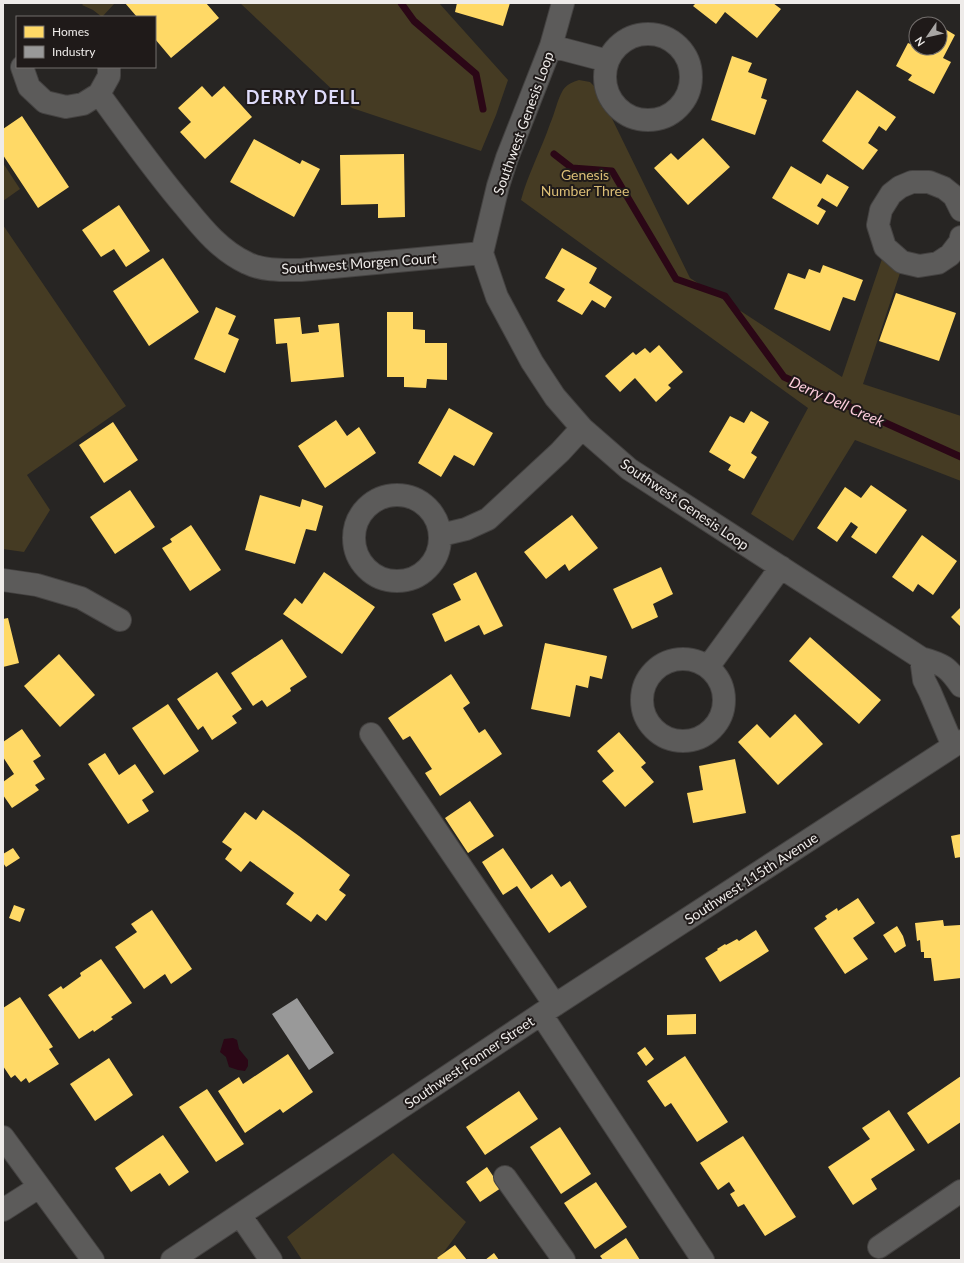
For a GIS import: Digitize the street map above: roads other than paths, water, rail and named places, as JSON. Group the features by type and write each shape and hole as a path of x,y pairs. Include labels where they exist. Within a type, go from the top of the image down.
{"street":[{"name":"Southwest Genesis Loop","path":"563,3 551,46 507,158 498,186 482,253 497,297 532,362 555,398 582,428 629,469 921,658 938,663 947,669 961,686"},
{"path":"551,46 608,61"},
{"path":"22,68 29,87 45,102 66,108 83,104 99,94 109,76 109,68"},
{"name":"Southwest Morgen Court","path":"99,94 171,191 205,231 225,250 247,263 273,270 301,270 482,253"},
{"path":"959,199 944,188 929,182 912,182 900,187 891,194 881,210 878,225 886,247 902,262 919,266 938,263 950,255 960,242 961,237"},
{"path":"440,535 466,530 488,519 560,452 582,428"},
{"path":"708,666 781,567"},
{"path":"3,580 37,584 81,598 120,620"},
{"path":"921,658 924,680 957,744"},
{"path":"371,734 548,1010"},
{"name":"Southwest 115th Avenue","path":"548,1010 957,744"},
{"name":"Southwest Fonner Street","path":"172,1260 548,1010 703,1260"},
{"path":"3,1137 93,1260"},
{"path":"505,1177 564,1260"},
{"path":"3,1210 39,1187"},
{"path":"879,1247 961,1191"},
{"path":"240,1215 271,1260"}],"waterway":[{"name":"Derry Dell Creek","path":"401,3 414,21 476,74 483,109"},
{"name":"Derry Dell Creek","path":"554,154 572,168 612,171 676,279 725,296 784,377 961,457"}],"district":[{"name":"DERRY DELL","path":"303,97"}],"park label":[{"name":"Genesis Number Three","path":"585,182"}]}
